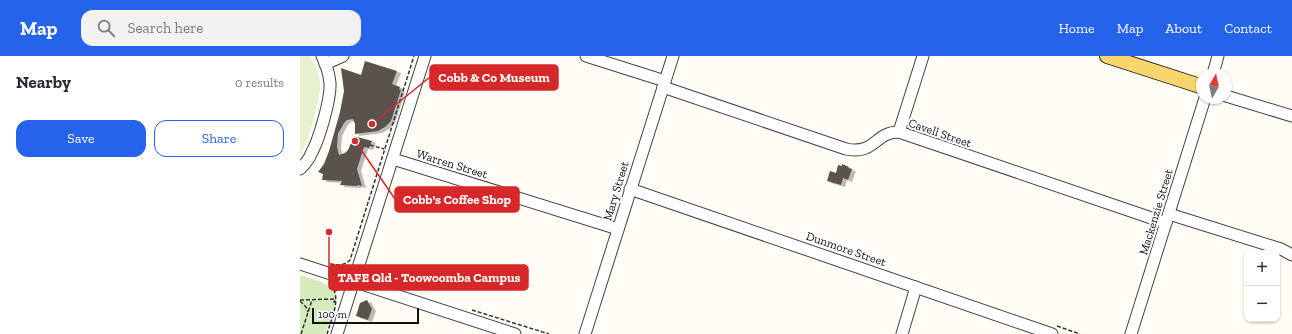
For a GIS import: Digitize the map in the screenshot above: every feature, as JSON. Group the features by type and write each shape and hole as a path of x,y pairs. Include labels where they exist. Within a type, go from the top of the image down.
{"main road":[{"path":"1107,56 1196,89"}],"street":[{"path":"300,169 311,155 316,144 330,94 330,82 324,60 343,56"},
{"path":"338,334 425,56"},
{"name":"Cavell Street","path":"586,56 846,149 854,151 862,150 868,148 885,134 899,132 1167,218 1281,249 1292,255"},
{"name":"Mary Street","path":"585,334 673,56"},
{"path":"899,132 923,56"},
{"path":"1215,68 1218,56"},
{"path":"1232,98 1292,116"},
{"name":"Mackenzie Street","path":"1131,334 1167,218 1198,104"},
{"name":"Warren Street","path":"393,159 618,229"},
{"name":"Dunmore Street","path":"630,189 1052,334"},
{"path":"300,264 515,334"},
{"path":"902,334 916,287"}],"path":[{"path":"329,264 340,265 350,260 414,56"},
{"path":"370,145 384,149"},
{"path":"323,281 335,290 336,302 327,334"},
{"path":"335,290 342,288"},
{"path":"301,334 312,299"},
{"path":"300,300 335,299 334,302 336,302"},
{"path":"300,300 308,312"}],"green space":[{"path":"300,56 310,56 314,62 319,75 320,89 314,119 307,140 300,154"},
{"path":"300,275 317,280 327,285 332,289 335,295 334,308 325,334 300,334"}],"building":[{"path":"365,61 397,71 392,84 400,87 399,89 401,90 391,121 378,131 355,134 355,124 353,119 347,120 338,134 337,147 339,155 348,150 354,136 372,141 369,148 364,147 357,169 362,186 340,185 342,181 322,180 323,174 318,172 324,164 329,151 340,112 344,91 341,68 361,75"},
{"path":"842,164 852,169 848,180 843,178 841,185 827,181 830,171 836,173 838,165 842,166"},
{"path":"367,300 372,309 368,320 356,316 360,303"}],"place":[{"name":"Cobb & Co Museum","path":"372,124"},
{"name":"Cobb's Coffee Shop","path":"355,141"},
{"name":"TAFE Qld - Toowoomba Campus","path":"329,232"}]}
